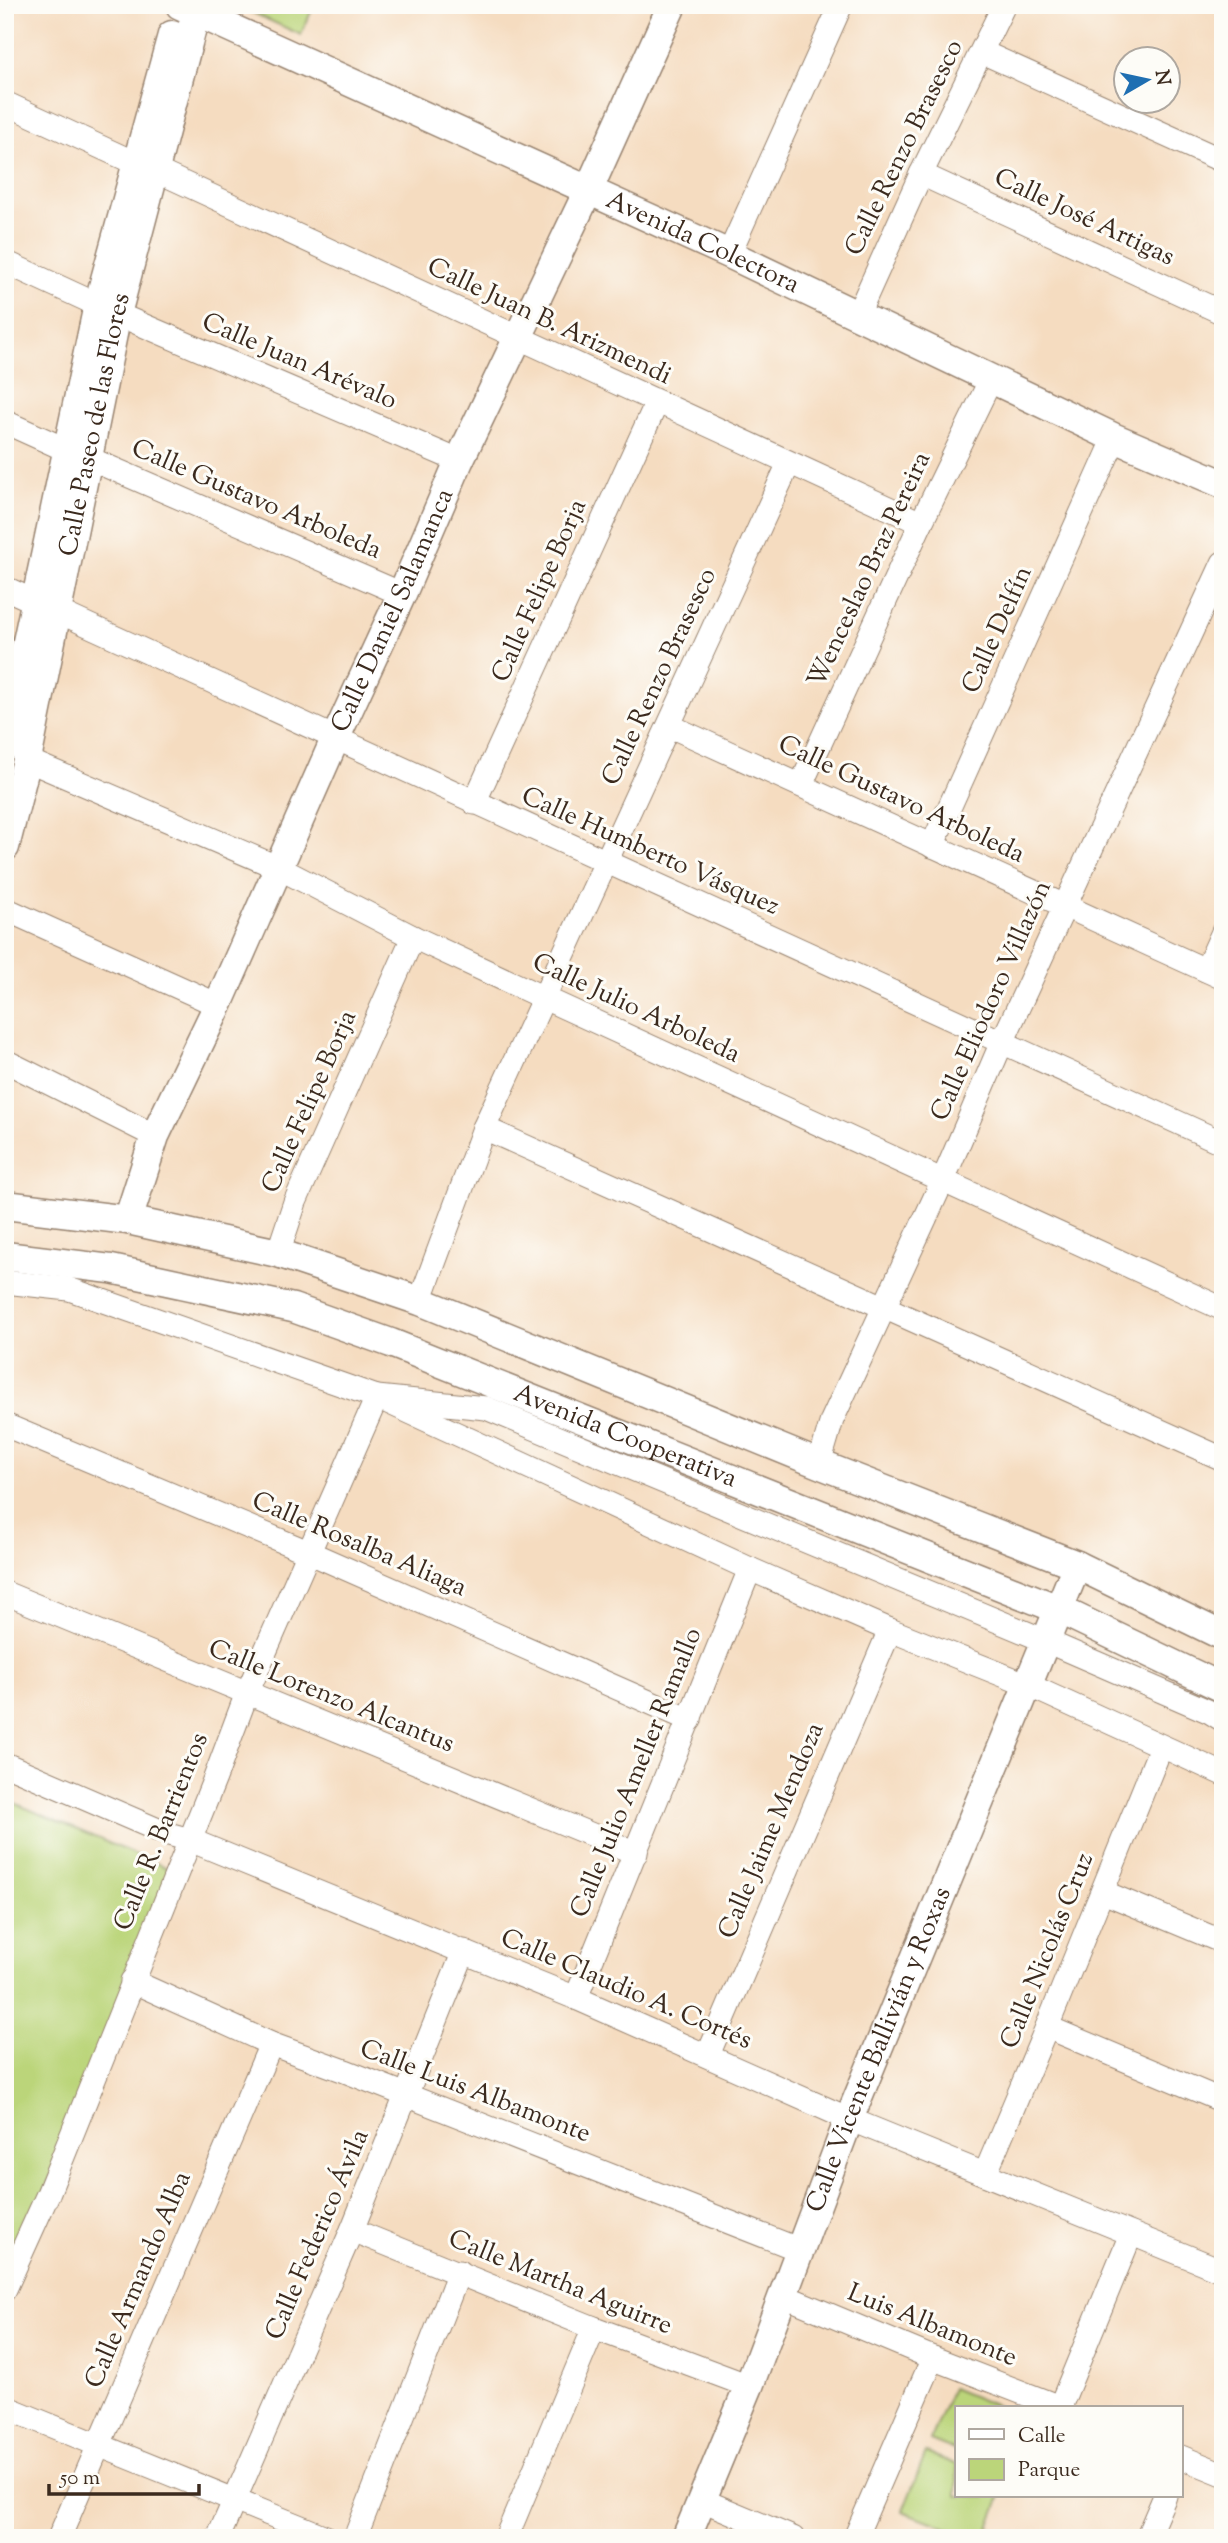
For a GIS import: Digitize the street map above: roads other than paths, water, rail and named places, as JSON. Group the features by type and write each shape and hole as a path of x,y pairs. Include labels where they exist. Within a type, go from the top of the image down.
{"street":[{"name":"Calle Daniel Salamanca","path":"128,1220 155,1136 218,1005 402,594 458,461 588,191 672,5"},
{"path":"729,254 842,5"},
{"name":"Calle Renzo Brasesco","path":"857,316 921,174 1004,5"},
{"name":"Avenida Colectora","path":"189,7 729,254 1115,438 1223,484"},
{"name":"Calle Paseo de las Flores","path":"5,847 12,752 79,455 107,309 189,7"},
{"path":"982,52 1223,161"},
{"name":"Calle Juan B. Arizmendi","path":"5,103 921,523"},
{"name":"Calle José Artigas","path":"921,174 1223,313"},
{"name":"Calle Juan Arévalo","path":"5,262 458,461"},
{"name":"Wenceslao Braz Pereira","path":"801,785 921,523 991,379"},
{"name":"Calle Felipe Borja","path":"474,803 657,402"},
{"name":"Calle Gustavo Arboleda","path":"5,422 402,594"},
{"name":"Calle Delfín","path":"932,846 1115,438"},
{"name":"Calle Renzo Brasesco","path":"420,1301 484,1128 789,463"},
{"name":"Calle Eliodoro Villazón","path":"819,1464 830,1426 1223,563"},
{"name":"Calle Humberto Vásquez","path":"5,588 1223,1143"},
{"name":"Calle Gustavo Arboleda","path":"670,726 1214,974"},
{"name":"Calle Julio Arboleda","path":"12,752 279,868 414,937 544,998 1223,1309"},
{"path":"5,909 218,1005"},
{"path":"1214,974 1223,932"},
{"name":"Calle Felipe Borja","path":"278,1253 295,1202 414,937"},
{"path":"5,1061 155,1136"},
{"path":"484,1128 1223,1459"},
{"name":"Avenida Cooperativa","path":"5,1205 128,1220 278,1253 420,1301 819,1464 1077,1565 1223,1636"},
{"name":"Avenida Cooperativa","path":"5,1256 111,1269 293,1308 404,1348 1058,1609 1223,1688"},
{"path":"5,1282 69,1289 377,1397 750,1569 890,1630 1028,1685 1223,1774"},
{"path":"377,1397 486,1408 1046,1641 1223,1720"},
{"name":"Calle R. Barrientos","path":"5,2289 48,2194 247,1693 377,1397"},
{"name":"Calle Rosalba Aliaga","path":"5,1425 308,1552 690,1720"},
{"name":"Calle Vicente Ballivián y Roxas","path":"686,2538 749,2386 849,2119 1077,1565"},
{"name":"Calle Julio Ameller Ramallo","path":"576,1998 750,1569"},
{"name":"Calle Lorenzo Alcantus","path":"5,1593 636,1853"},
{"name":"Calle Jaime Mendoza","path":"708,2055 890,1630"},
{"name":"Calle Nicolás Cruz","path":"985,2174 1161,1747"},
{"name":"Calle Claudio A. Cortés","path":"5,1764 165,1833 190,1840 464,1951 708,2055 849,2119 1223,2271"},
{"path":"1103,1892 1223,1942"},
{"name":"Calle Federico Ávila","path":"218,2538 352,2230 464,1951"},
{"name":"Calle Luis Albamonte","path":"132,1981 271,2045 800,2250"},
{"path":"1047,2028 1223,2101"},
{"name":"Calle Armando Alba","path":"59,2538 271,2045"},
{"name":"Calle Martha Aguirre","path":"352,2230 594,2328 749,2386"},
{"path":"1062,2406 1131,2234"},
{"path":"355,2538 459,2272"},
{"name":"Luis Albamonte","path":"782,2295 1056,2406"},
{"path":"506,2538 594,2328"},
{"path":"855,2538 933,2358"},
{"path":"5,2407 328,2538"},
{"path":"1182,2458 1223,2474"},
{"path":"1147,2538 1164,2498"},
{"path":"702,2500 793,2538"}]}
